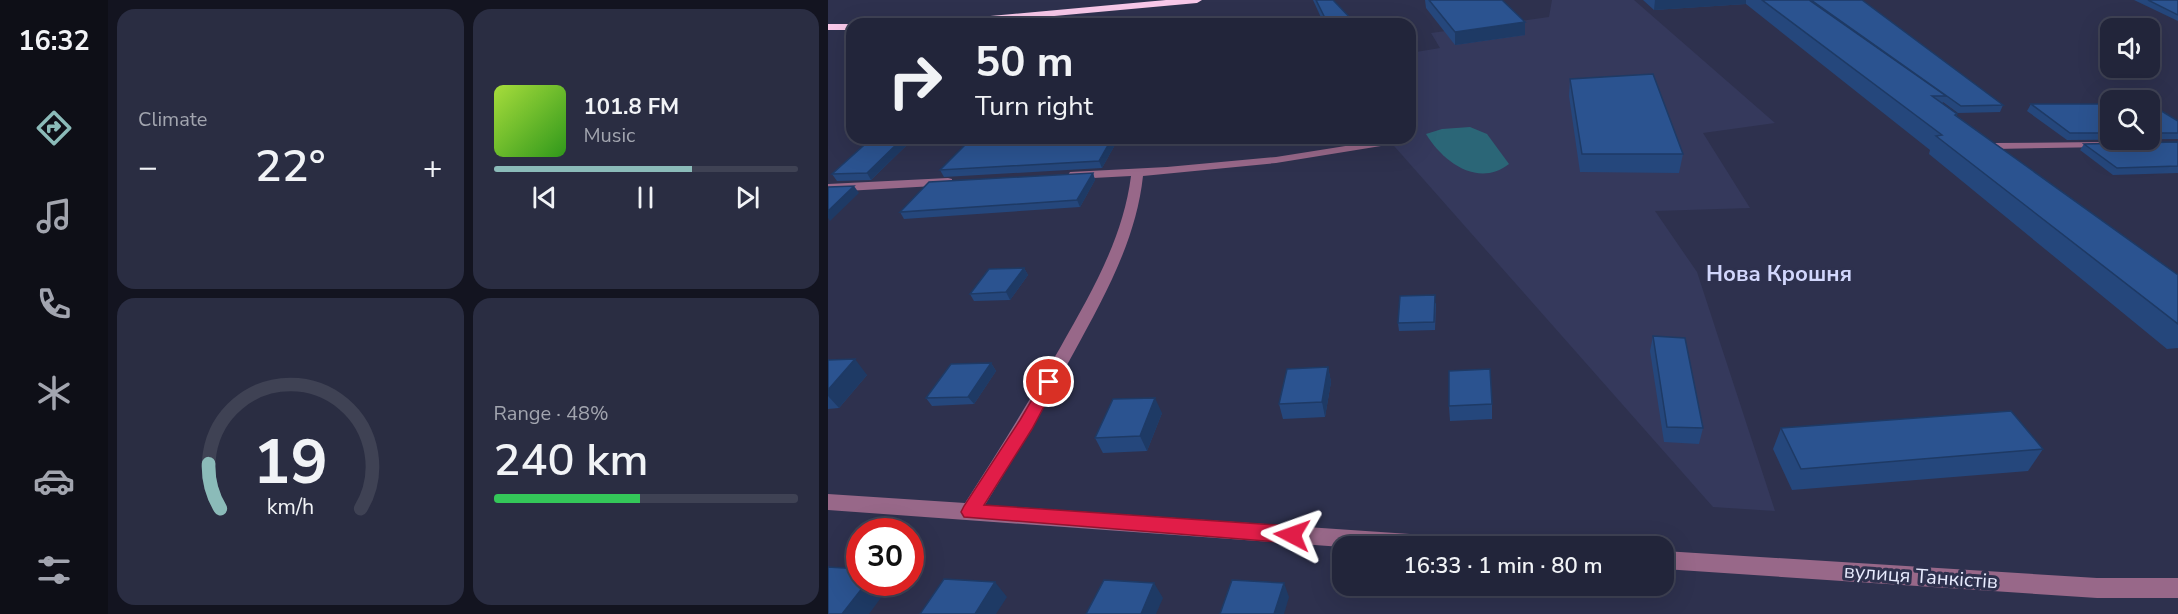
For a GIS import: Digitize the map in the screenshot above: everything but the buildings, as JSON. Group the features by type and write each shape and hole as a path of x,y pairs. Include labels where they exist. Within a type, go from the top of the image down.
{"highway":[{"path":"1000,18 1197,0"},
{"path":"828,27 846,27"}],"street":[{"path":"2012,159 1989,142 2100,145"},
{"path":"1066,176 1276,160 1377,144"},
{"path":"970,512 1026,424 1095,299 1127,228 1137,172"},
{"path":"828,188 962,182"},
{"path":"828,502 1332,537"},
{"name":"вулиця Танкістів","path":"1674,561 2097,588 2178,588"}],"shaded area":[{"path":"1552,0 1634,0 1775,123 1703,133 1750,208 1655,211 1697,272 1775,511 1713,507 1392,144 1416,144 1416,52 1440,48 1431,33 1549,17"},
{"path":"1470,127 1487,134 1509,164 1497,171 1485,173 1462,168 1442,154 1426,134 1442,129"}],"district":[{"name":"Нова Крошня","path":"1779,273"}],"route":[{"path":"1049,382 1026,424 970,512 1292,535"}]}
